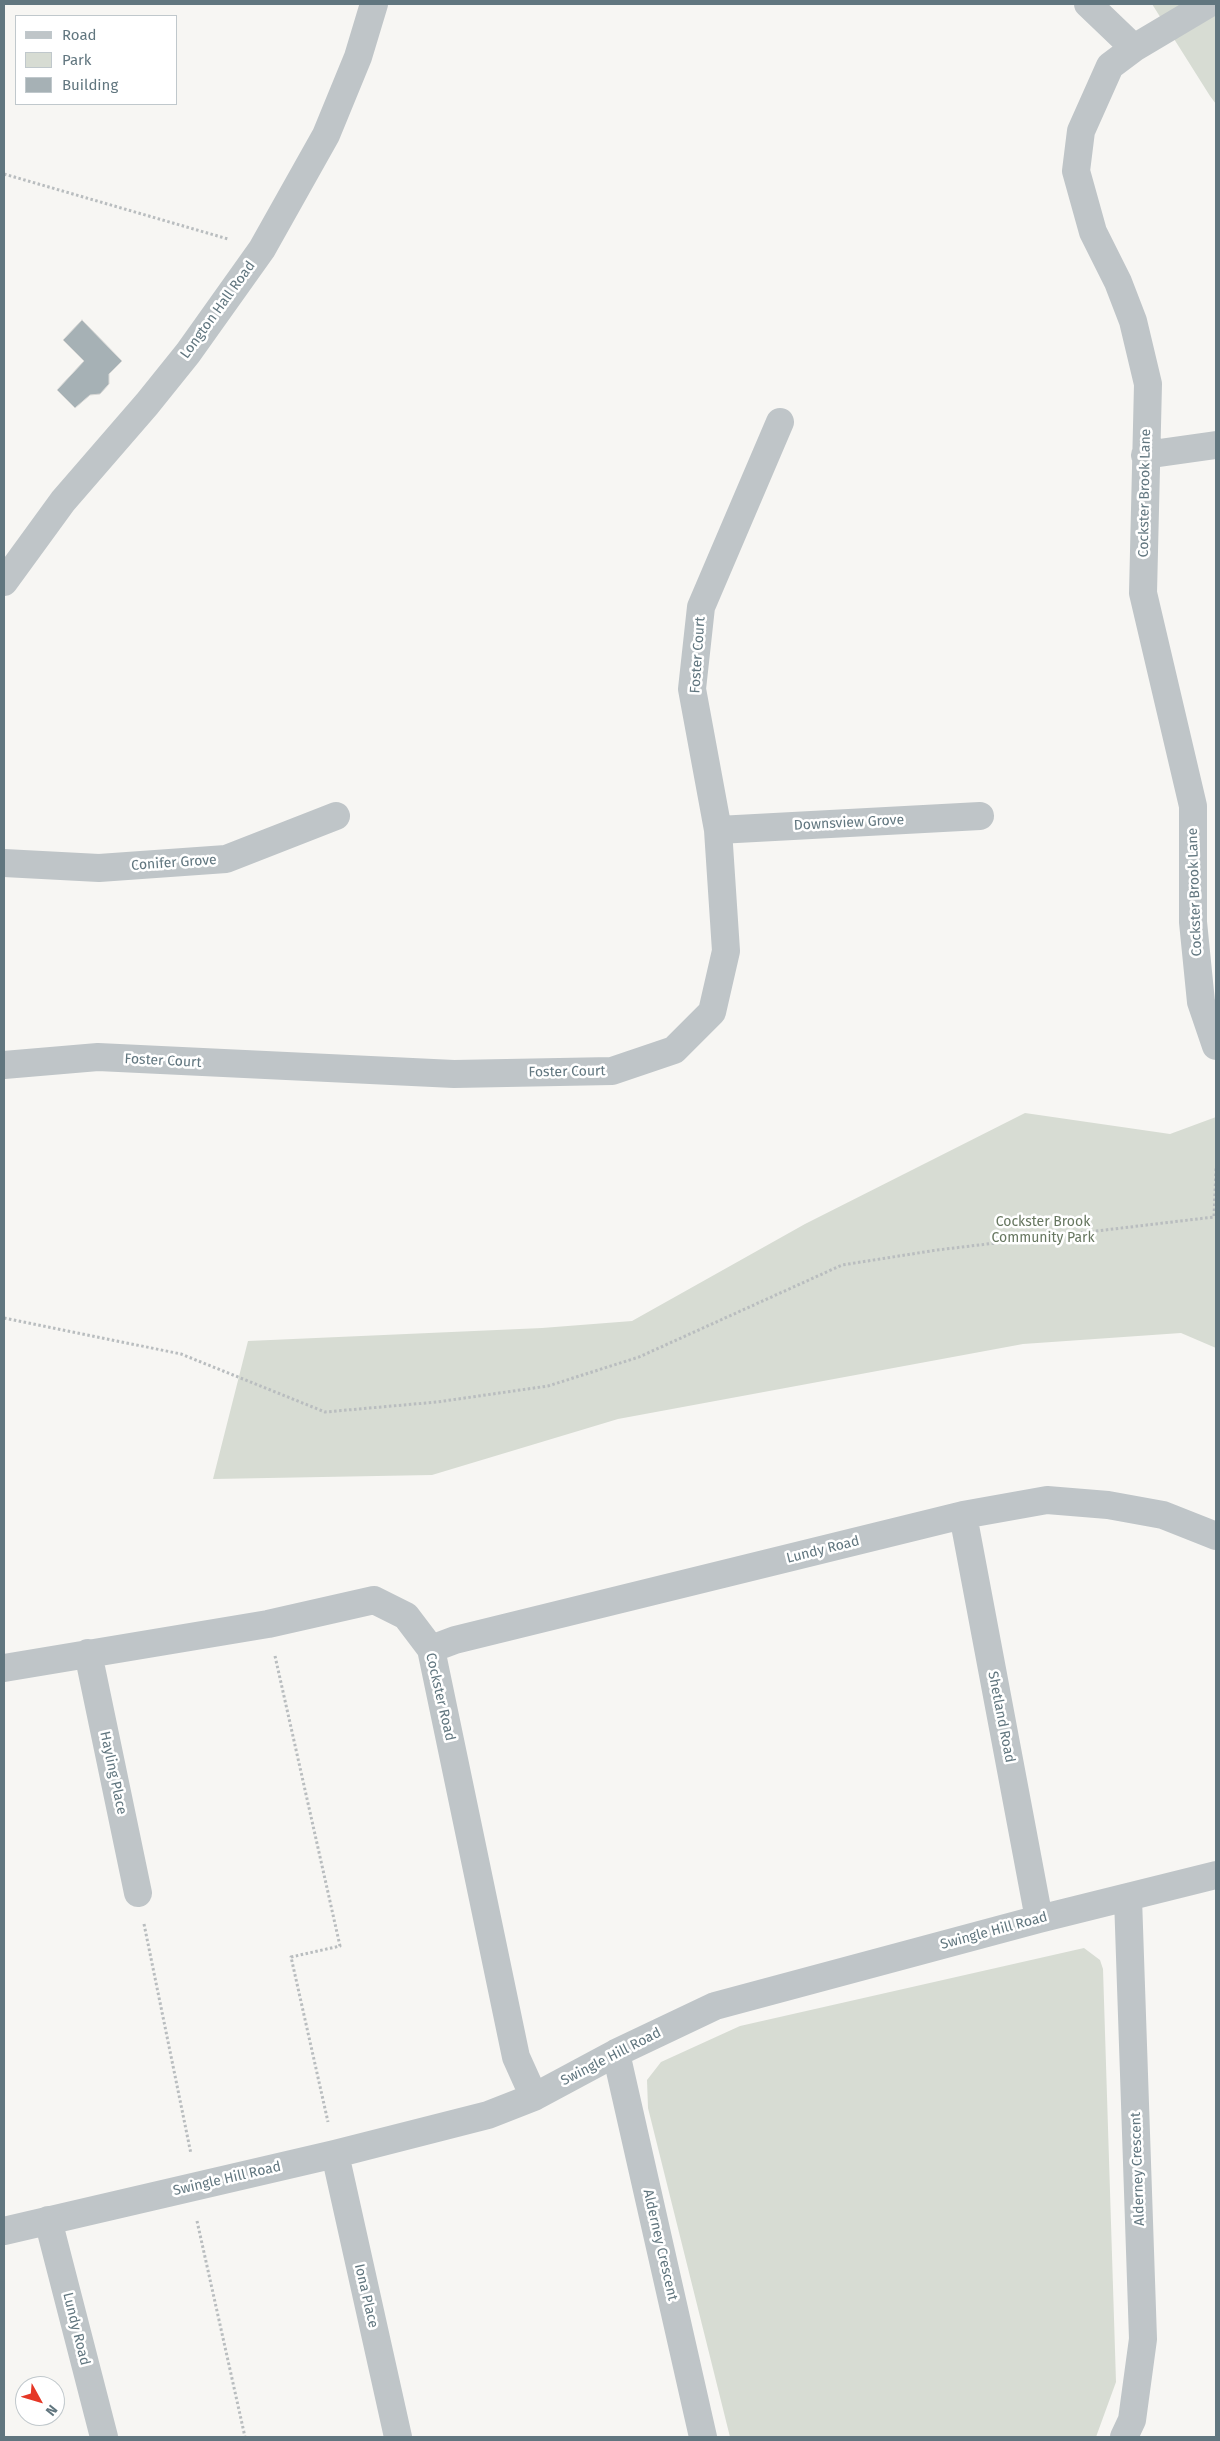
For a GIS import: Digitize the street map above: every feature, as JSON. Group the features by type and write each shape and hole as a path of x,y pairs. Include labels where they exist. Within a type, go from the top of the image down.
{"street":[{"name":"Longton Hall Road","path":"4,582 63,501 147,404 188,353 262,249 326,135 358,57 374,4"},
{"path":"1088,4 1134,48"},
{"name":"Cockster Brook Lane","path":"1208,4 1134,48 1110,66 1081,131 1076,172 1093,232 1118,282 1133,321 1148,384 1143,593 1205,803 1193,922 1201,1002 1216,1046"},
{"name":"Foster Court","path":"4,1065 98,1057 454,1074 612,1071 674,1050 712,1012 726,951 718,830 692,689 702,607 780,422"},
{"path":"1145,455 1216,445"},
{"name":"Conifer Grove","path":"4,863 99,868 226,859 336,816"},
{"name":"Downsview Grove","path":"718,830 980,816"},
{"name":"Lundy Road","path":"431,1649 455,1640 963,1515 1047,1500 1108,1505 1163,1516 1216,1536"},
{"name":"Shetland Road","path":"963,1515 1038,1918"},
{"name":"Cockster Road","path":"4,1668 268,1624 374,1600 406,1616 431,1649 516,2057 534,2097"},
{"name":"Hayling Place","path":"88,1653 138,1893"},
{"name":"Swingle Hill Road","path":"4,2231 335,2154 488,2115 534,2097 616,2053 715,2006 1038,1918 1128,1898 1216,1875"},
{"name":"Alderney Crescent","path":"1124,2437 1132,2420 1144,2339 1128,1898"},
{"name":"Alderney Crescent","path":"616,2053 703,2437"},
{"name":"Iona Place","path":"335,2154 398,2437"},
{"name":"Lundy Road","path":"48,2220 104,2437"}],"path":[{"path":"4,174 262,249"},
{"path":"4,1318 180,1354 325,1412 437,1402 548,1386 640,1357 842,1265 938,1250 1214,1217 1216,1168"},
{"path":"268,1624 340,1946 291,1958 335,2154"},
{"path":"138,1893 194,2187 246,2437"}],"green space":[{"path":"1152,4 1216,4 1216,104 1210,96"},
{"name":"Cockster Brook Community Park","path":"1025,1113 1170,1134 1216,1117 1216,1348 1181,1333 1023,1344 618,1419 432,1475 213,1479 248,1341 542,1328 632,1321 805,1224"},
{"path":"1084,1948 1100,1960 1103,1969 1116,2382 1096,2437 730,2437 648,2108 647,2080 661,2062 740,2026"}],"building":[{"path":"82,320 122,361 109,374 109,384 100,394 90,395 75,408 57,390 84,361 63,340"}]}
